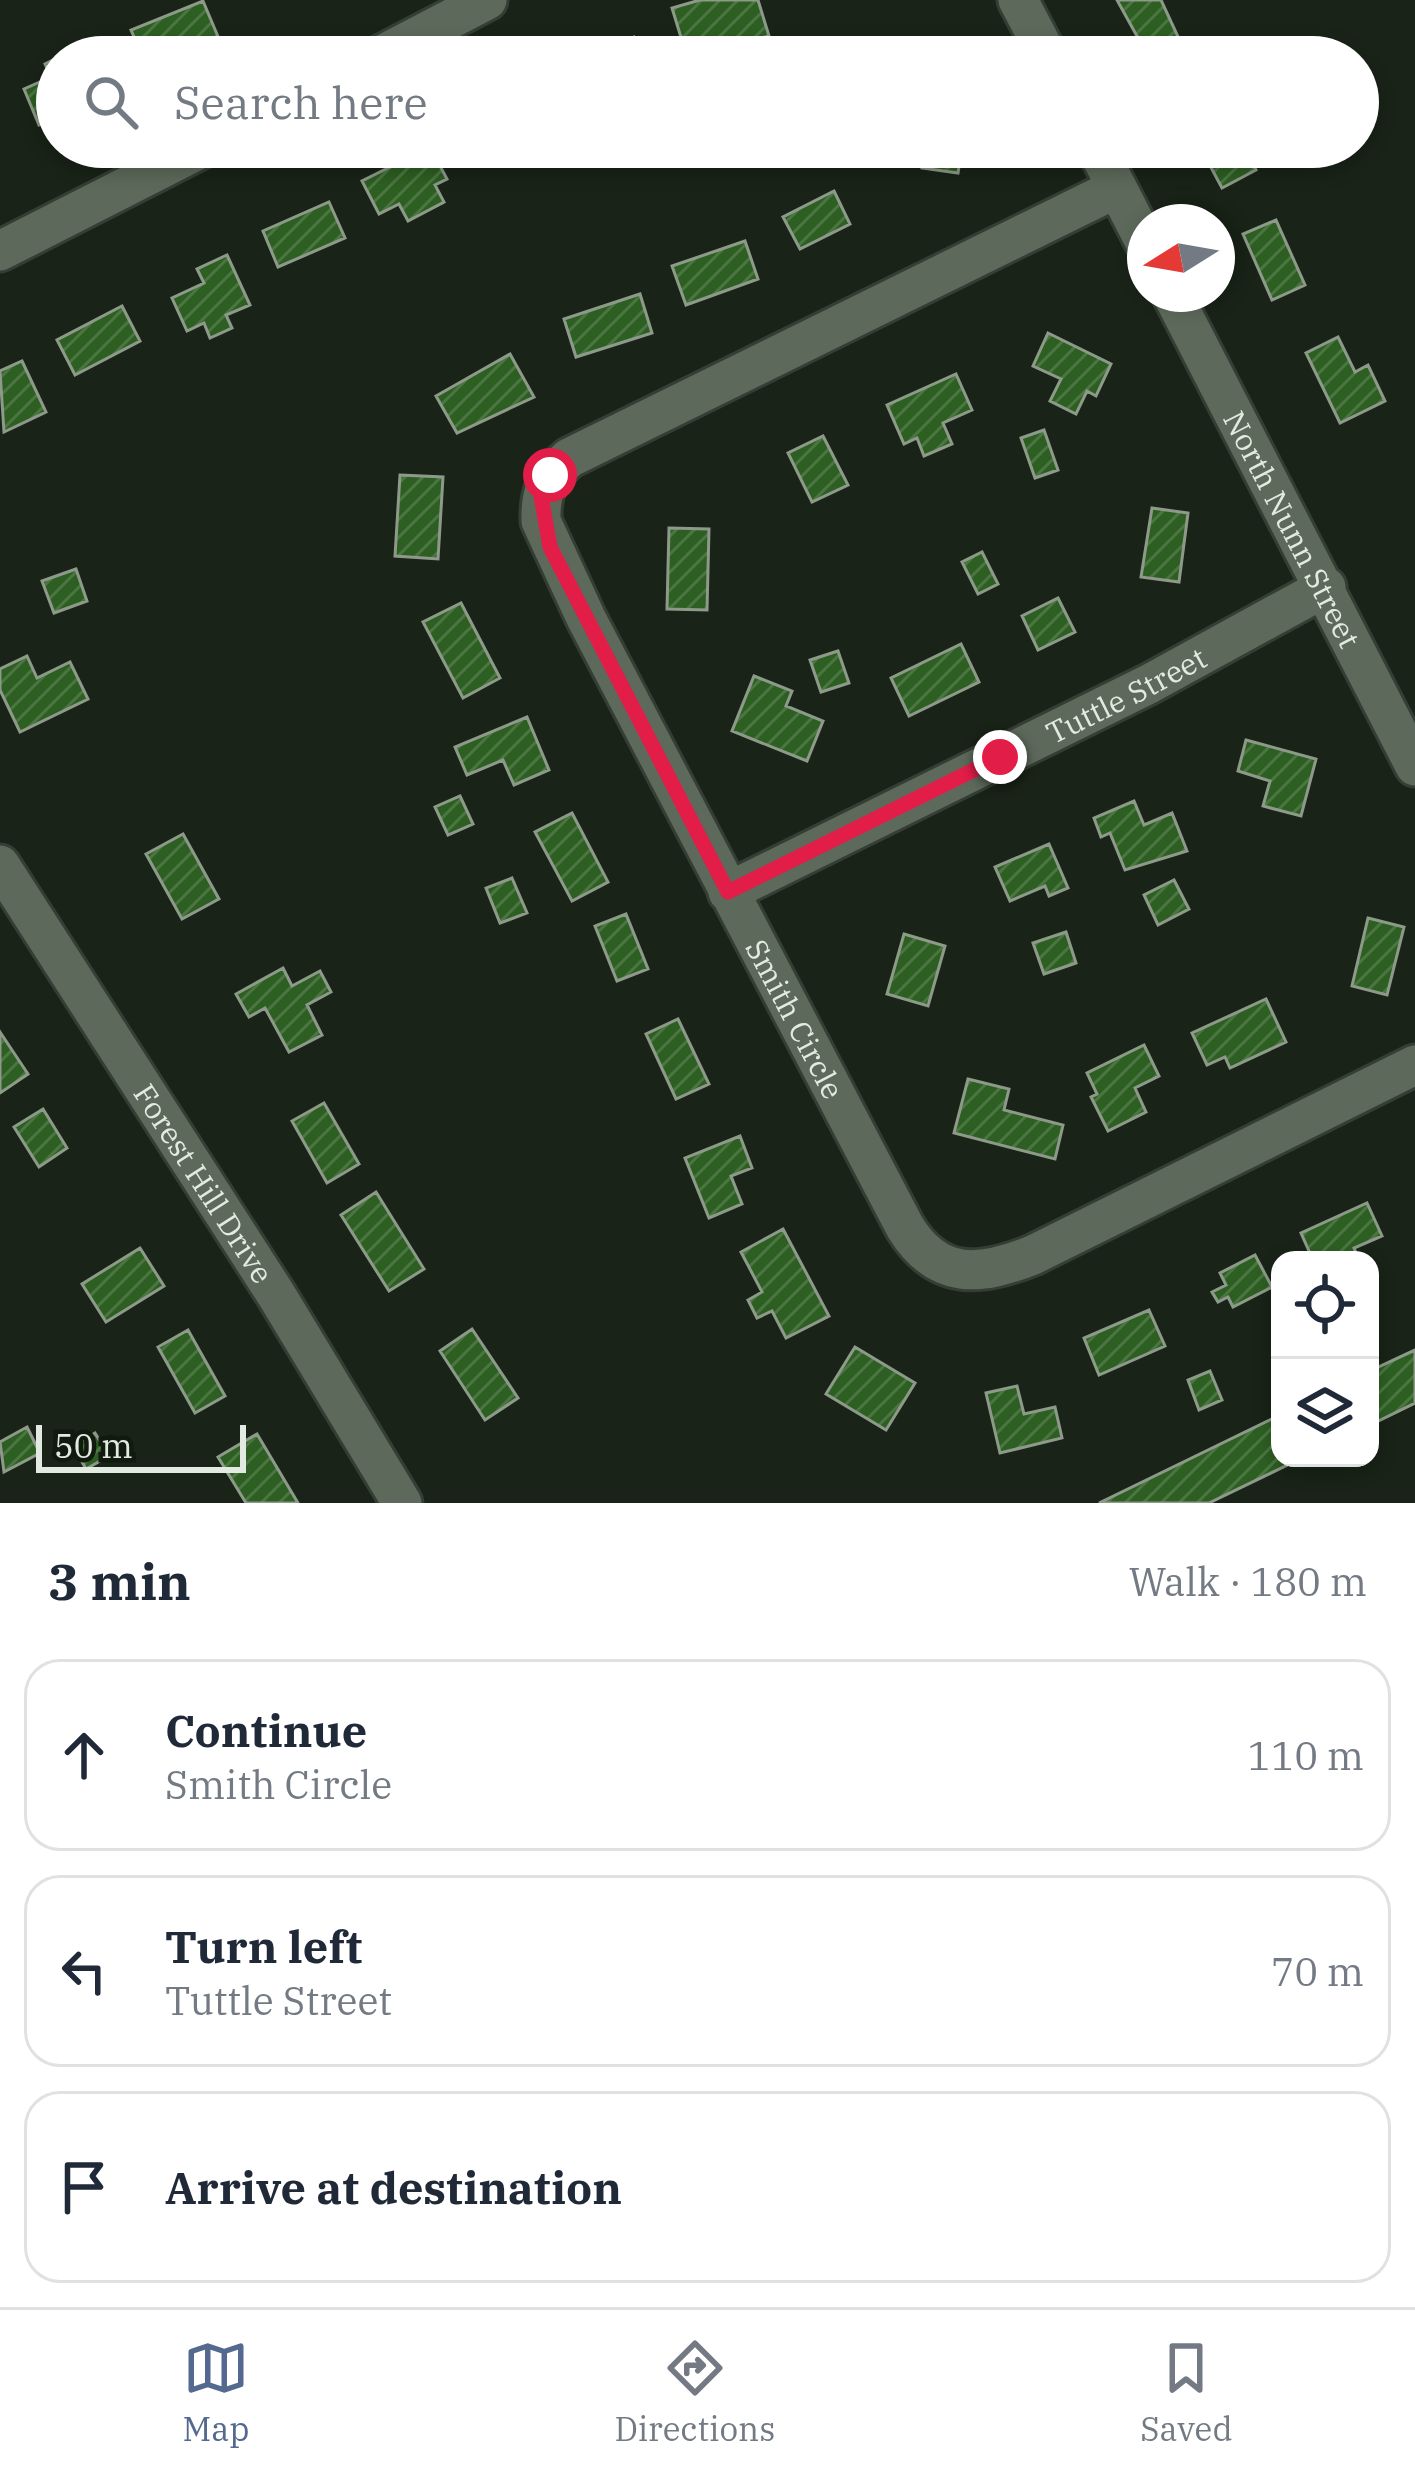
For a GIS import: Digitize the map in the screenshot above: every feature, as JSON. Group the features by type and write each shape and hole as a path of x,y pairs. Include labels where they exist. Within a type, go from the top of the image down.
{"street":[{"path":"418,36 487,0"},
{"path":"1018,0 1037,36"},
{"path":"0,251 163,168"},
{"path":"1107,168 1127,207"},
{"name":"Smith Circle","path":"1117,188 589,448 550,475 541,496 550,547 905,1227 930,1259 950,1270 976,1273 1033,1255 1415,1066"},
{"name":"North Nunn Street","path":"1181,312 1415,766"},
{"name":"Tuttle Street","path":"728,892 1149,684 1326,587"},
{"name":"Forest Hill Drive","path":"0,866 277,1296 402,1503"}],"building":[{"path":"700,0 758,0 769,36 681,36 672,8"},
{"path":"1117,0 1161,0 1178,36 1137,36"},
{"path":"203,1 218,36 134,36 131,30"},
{"path":"36,84 36,118 24,89"},
{"path":"388,168 441,168 447,179 435,185 444,202 408,221 399,204 379,214 362,181"},
{"path":"922,168 959,168 958,173"},
{"path":"1211,168 1255,168 1256,170 1222,188"},
{"path":"834,191 850,224 800,249 783,217"},
{"path":"329,202 345,238 278,267 263,231"},
{"path":"1276,220 1305,285 1272,300 1243,234"},
{"path":"745,241 758,279 686,305 672,266"},
{"path":"227,255 250,305 226,315 232,328 210,338 204,323 187,331 172,298 204,283 197,269"},
{"path":"640,294 652,333 576,357 564,319"},
{"path":"122,306 140,341 75,375 57,340"},
{"path":"1048,333 1111,364 1096,396 1087,391 1076,414 1050,401 1061,379 1033,366"},
{"path":"1338,337 1355,372 1368,365 1385,401 1340,423 1306,353"},
{"path":"510,354 534,397 457,433 436,396"},
{"path":"22,361 46,412 4,432 0,371"},
{"path":"956,374 972,410 943,423 952,444 924,456 917,438 904,444 887,405"},
{"path":"1044,430 1058,470 1035,478 1021,438"},
{"path":"823,436 848,485 812,502 788,453"},
{"path":"400,475 443,477 438,559 395,556"},
{"path":"1152,508 1188,513 1179,582 1141,577"},
{"path":"669,528 709,529 707,610 667,609"},
{"path":"982,552 998,584 978,594 962,562"},
{"path":"76,569 87,601 54,613 42,581"},
{"path":"1058,598 1075,632 1038,650 1022,616"},
{"path":"461,603 500,678 463,698 423,622"},
{"path":"961,644 979,682 909,716 891,678"},
{"path":"838,651 849,683 821,692 810,660"},
{"path":"27,656 37,678 70,662 88,699 20,732 0,690 0,669"},
{"path":"754,676 792,691 786,706 823,721 807,761 732,731"},
{"path":"527,717 549,770 514,785 503,760 467,775 455,747"},
{"path":"1246,740 1316,759 1301,816 1263,806 1270,781 1238,771"},
{"path":"460,796 473,824 448,835 435,807"},
{"path":"1134,801 1144,825 1172,813 1187,851 1125,870 1110,833 1101,837 1094,818"},
{"path":"572,813 608,882 572,901 535,832"},
{"path":"183,834 219,899 182,919 146,854"},
{"path":"1049,844 1068,888 1049,896 1045,886 1010,901 995,867"},
{"path":"512,878 527,913 500,923 486,888"},
{"path":"1174,880 1189,909 1158,925 1144,895"},
{"path":"626,914 648,969 617,981 595,926"},
{"path":"1368,918 1404,927 1387,995 1352,986"},
{"path":"1066,932 1076,963 1044,974 1033,943"},
{"path":"904,934 945,946 928,1006 887,994"},
{"path":"283,968 292,986 320,971 331,992 307,1005 322,1035 289,1052 265,1008 249,1017 236,994"},
{"path":"1266,999 1286,1042 1230,1068 1225,1057 1207,1065 1192,1033"},
{"path":"678,1019 709,1084 676,1099 646,1034"},
{"path":"0,1032 28,1074 0,1093"},
{"path":"1144,1045 1159,1076 1135,1088 1146,1112 1108,1131 1091,1097 1097,1094 1087,1073"},
{"path":"968,1079 1009,1089 1004,1110 1063,1125 1055,1159 954,1133"},
{"path":"324,1103 359,1164 327,1183 292,1121"},
{"path":"43,1109 67,1148 39,1167 14,1127"},
{"path":"740,1136 752,1168 731,1176 742,1204 709,1218 685,1158"},
{"path":"376,1192 424,1269 389,1291 341,1215"},
{"path":"1367,1203 1382,1236 1355,1251 1309,1251 1301,1233"},
{"path":"783,1229 829,1316 786,1338 772,1311 757,1318 748,1300 762,1292 741,1252"},
{"path":"140,1248 164,1286 106,1322 82,1284"},
{"path":"1255,1255 1271,1288 1233,1307 1228,1297 1218,1302 1212,1292 1226,1285 1220,1273"},
{"path":"1149,1310 1165,1346 1099,1375 1084,1338"},
{"path":"472,1329 518,1398 485,1420 440,1351"},
{"path":"188,1330 225,1396 195,1413 158,1347"},
{"path":"855,1347 915,1383 886,1430 826,1394"},
{"path":"1415,1350 1415,1403 1379,1421 1379,1367"},
{"path":"1210,1371 1222,1400 1199,1410 1188,1380"},
{"path":"1017,1386 1024,1414 1055,1407 1062,1438 1000,1453 986,1393"},
{"path":"1271,1419 1271,1467 1283,1467 1209,1503 1099,1503"},
{"path":"27,1427 40,1453 4,1472 0,1442"},
{"path":"95,1433 109,1456 86,1469 73,1446"},
{"path":"257,1434 298,1503 246,1503 218,1457"}],"route":[{"path":"550,475 541,496 541,521 550,547 728,892 1000,757"}]}
